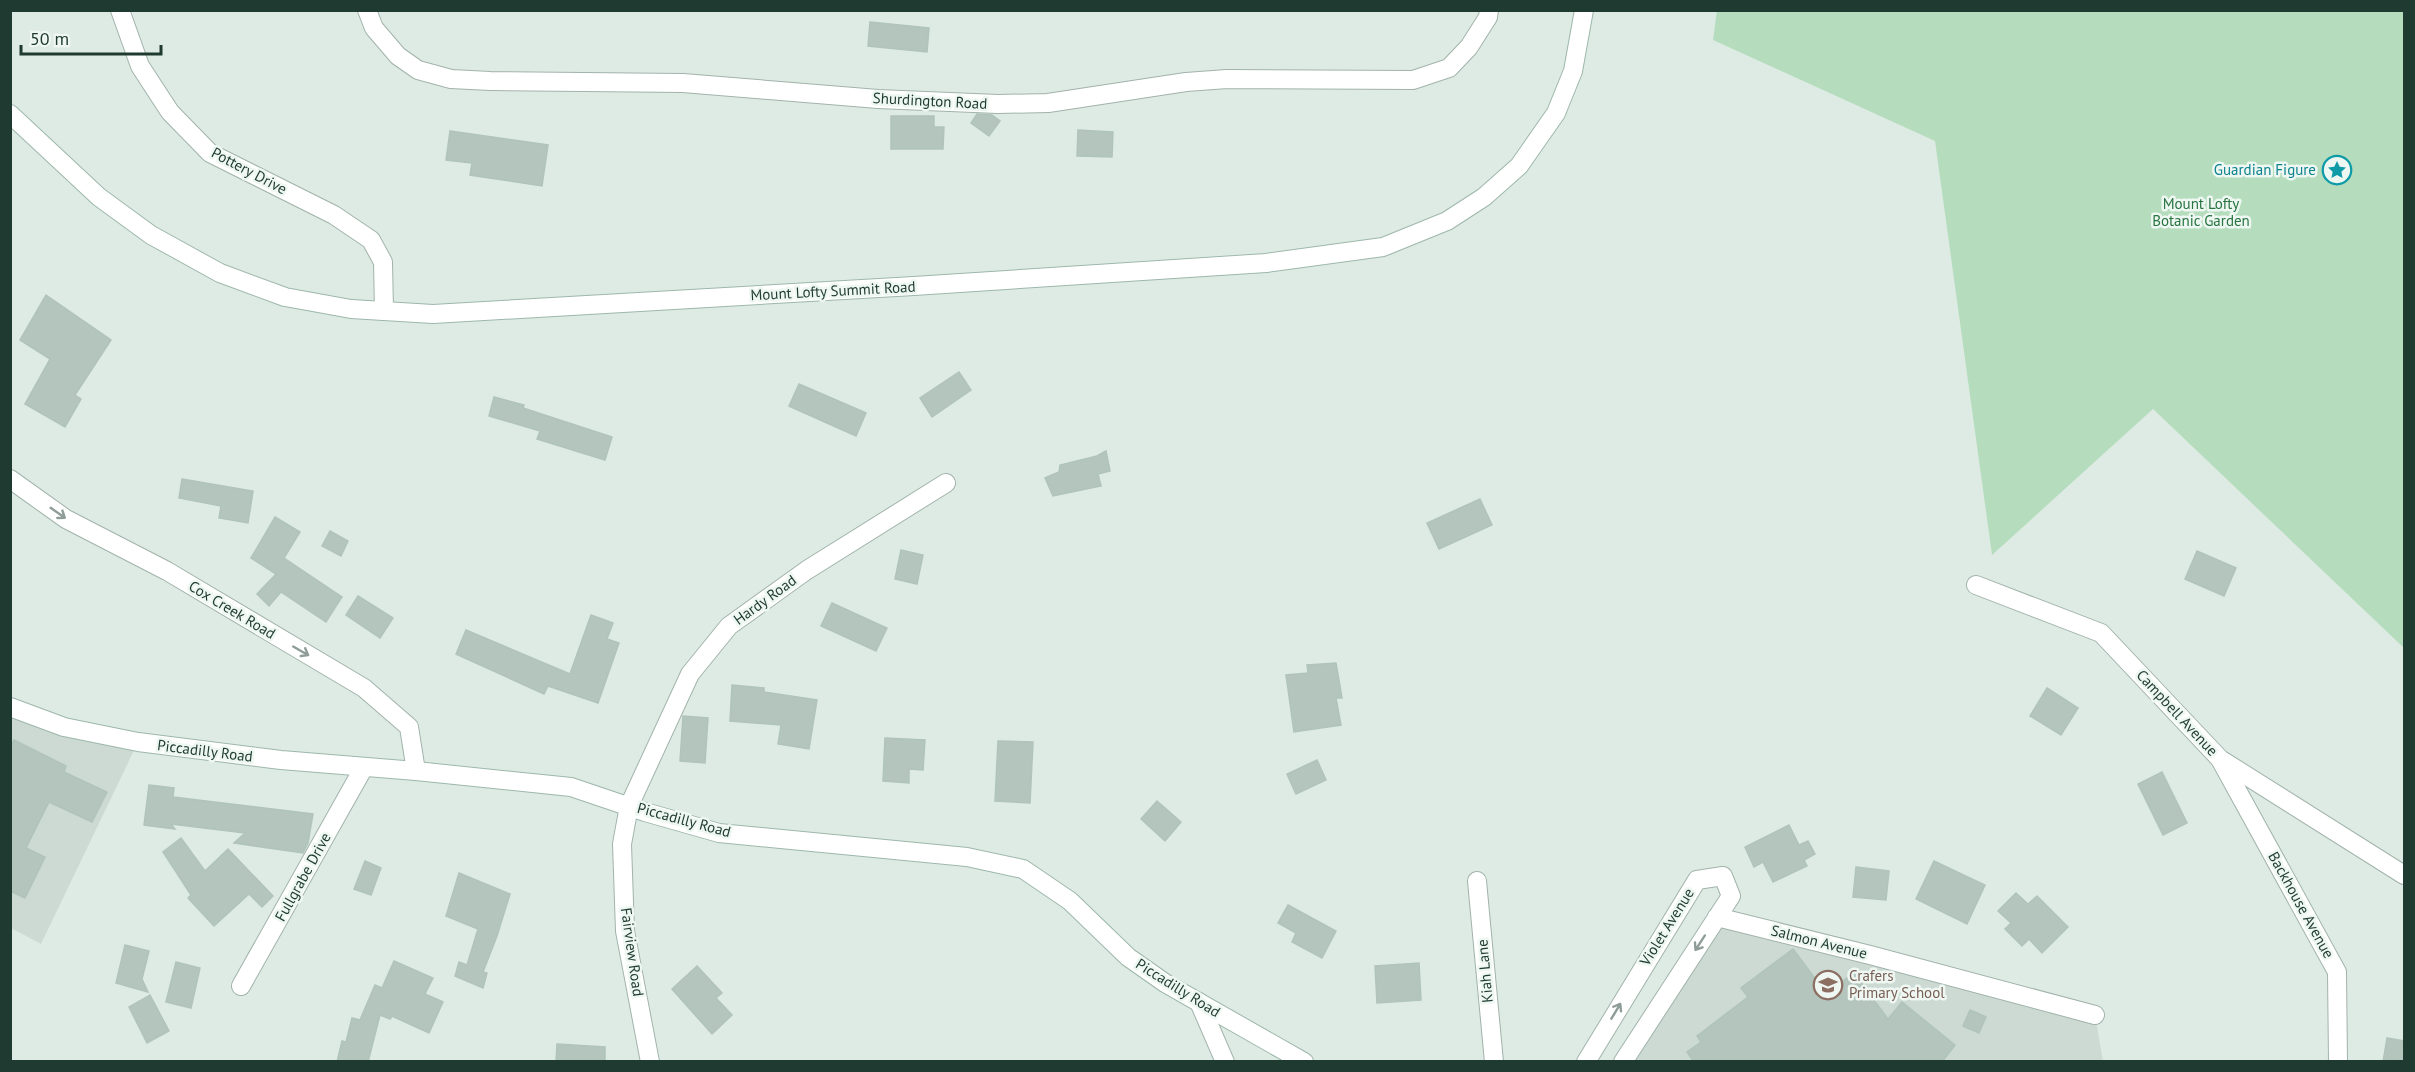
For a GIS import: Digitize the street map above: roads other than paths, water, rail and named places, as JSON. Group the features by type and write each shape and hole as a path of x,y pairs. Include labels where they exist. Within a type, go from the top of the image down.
{"street":[{"name":"Pottery Drive","path":"120,10 140,66 170,112 210,153 334,215 371,240 383,262 384,311"},
{"name":"Shurdington Road","path":"367,10 374,28 398,56 418,70 451,79 683,83 878,99 998,104 1048,103 1186,82 1227,79 1413,80 1449,68 1469,47 1488,17 1489,10"},
{"name":"Mount Lofty Summit Road","path":"10,114 99,197 151,235 220,273 285,297 351,309 433,314 1266,263 1383,247 1447,221 1484,197 1519,166 1556,113 1573,71 1584,10"},
{"name":"Cox Creek Road","path":"10,479 66,519 167,571 364,688 409,727 416,771"},
{"name":"Hardy Road","path":"629,806 690,674 729,626 807,570 946,483"},
{"name":"Campbell Avenue","path":"1976,585 2101,633 2220,759 2404,874"},
{"name":"Piccadilly Road","path":"10,707 63,727 138,742 281,760 571,787 719,833 967,857 1023,869 1070,901 1128,957 1165,983 1304,1062"},
{"name":"Backhouse Avenue","path":"2220,759 2337,972 2338,1062"},
{"name":"Fullgrabe Drive","path":"241,986 364,767"},
{"name":"Fairview Road","path":"629,806 622,844 625,931 650,1062"},
{"name":"Violet Avenue","path":"1586,1062 1697,880 1723,876 1731,896 1623,1062"},
{"name":"Kiah Lane","path":"1477,882 1494,1062"},
{"name":"Salmon Avenue","path":"1717,917 2095,1015"},
{"path":"1199,1002 1225,1062"}],"place":[{"name":"Guardian Figure","path":"2337,170"},
{"name":"Crafers Primary School","path":"1828,985"}],"park label":[{"name":"Mount Lofty Botanic Garden","path":"2201,212"}]}
